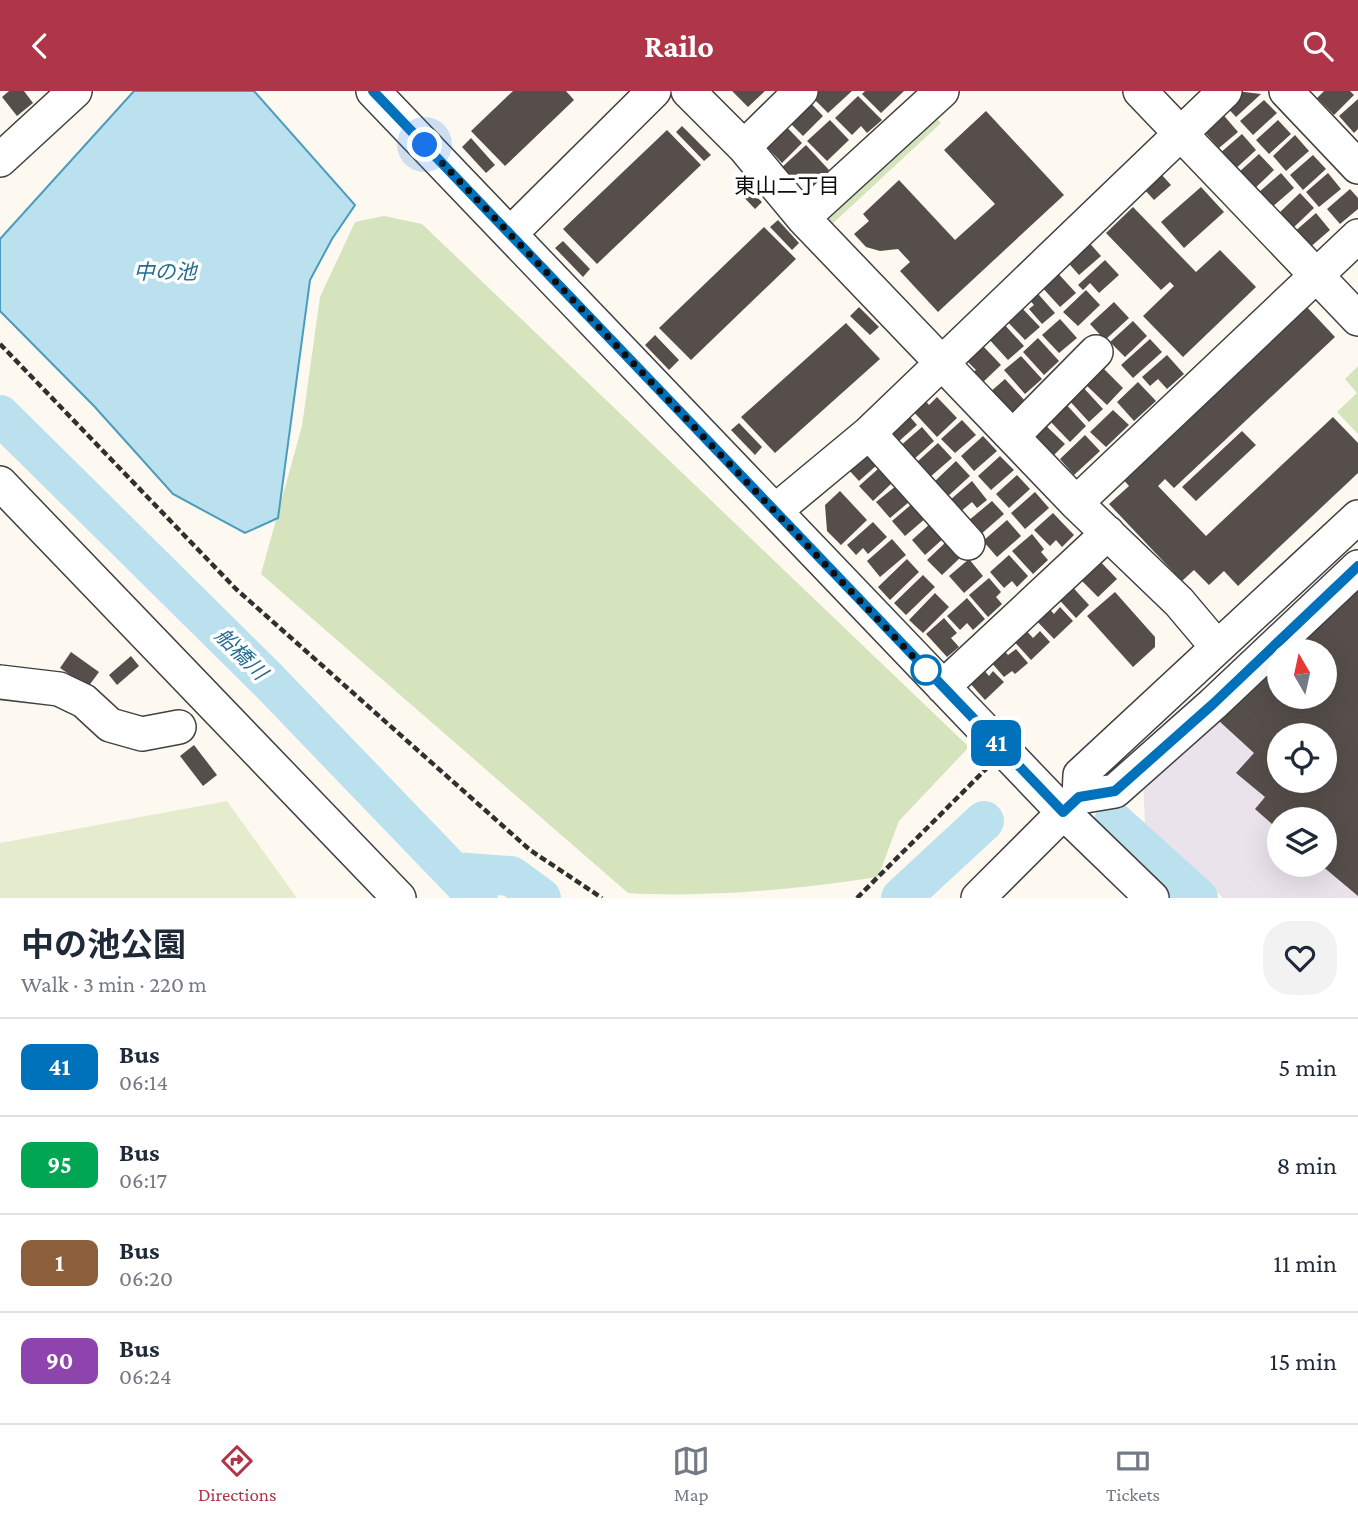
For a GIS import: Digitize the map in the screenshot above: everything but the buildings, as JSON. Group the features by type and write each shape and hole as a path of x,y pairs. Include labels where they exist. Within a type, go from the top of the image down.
{"street":[{"path":"373,91 943,687 1071,805 1152,898"},
{"path":"510,234 654,91"},
{"path":"688,91 744,147 803,218 1076,503 1179,602 1217,647"},
{"path":"744,147 801,91"},
{"path":"803,218 942,91"},
{"path":"1140,91 1358,319"},
{"path":"775,511 869,433 1225,91"},
{"path":"1286,91 1358,167"},
{"path":"1,156 64,95"},
{"path":"1076,503 1358,236"},
{"path":"1013,436 1096,352"},
{"path":"869,433 968,543"},
{"path":"0,482 399,898"},
{"path":"1071,805 1080,775 1358,517"},
{"path":"943,687 1108,533"},
{"path":"978,898 1071,805 1115,791 1213,704 1358,566"},
{"path":"0,683 59,689 83,701 110,725 142,734 180,727"}],"path":[{"path":"0,344 236,589 530,851 602,898"},
{"path":"856,898 994,761"}],"shaded area":[{"path":"1358,582 1358,898 1223,898 1145,823 1143,780 1267,665 1267,709 1337,709 1337,639 1331,639"}],"green space":[{"path":"928,109 941,123 829,227 828,211"},
{"path":"384,216 422,224 969,747 899,821 878,877 753,891 628,893 261,574 302,426 320,297 355,222"},
{"path":"1358,366 1358,434 1337,412 1357,393 1345,379"},
{"path":"227,801 297,898 0,898 0,843"}],"water":[{"name":"中の池","path":"134,91 254,91 355,205 332,239 310,280 278,518 245,533 173,494 94,406 0,311 0,239"}],"waterway":[{"name":"船橋川","path":"0,415 269,681 478,898"},
{"path":"901,898 984,821"},
{"path":"1114,822 1198,898"},
{"path":"453,872 511,876 541,898"}],"bus line":[{"name":"41","path":"373,91 1063,812 1079,797 1115,791 1213,704 1358,566"}],"district":[{"name":"東山二丁目","path":"787,186"}],"route":[{"path":"425,145 929,673 926,670"}]}
